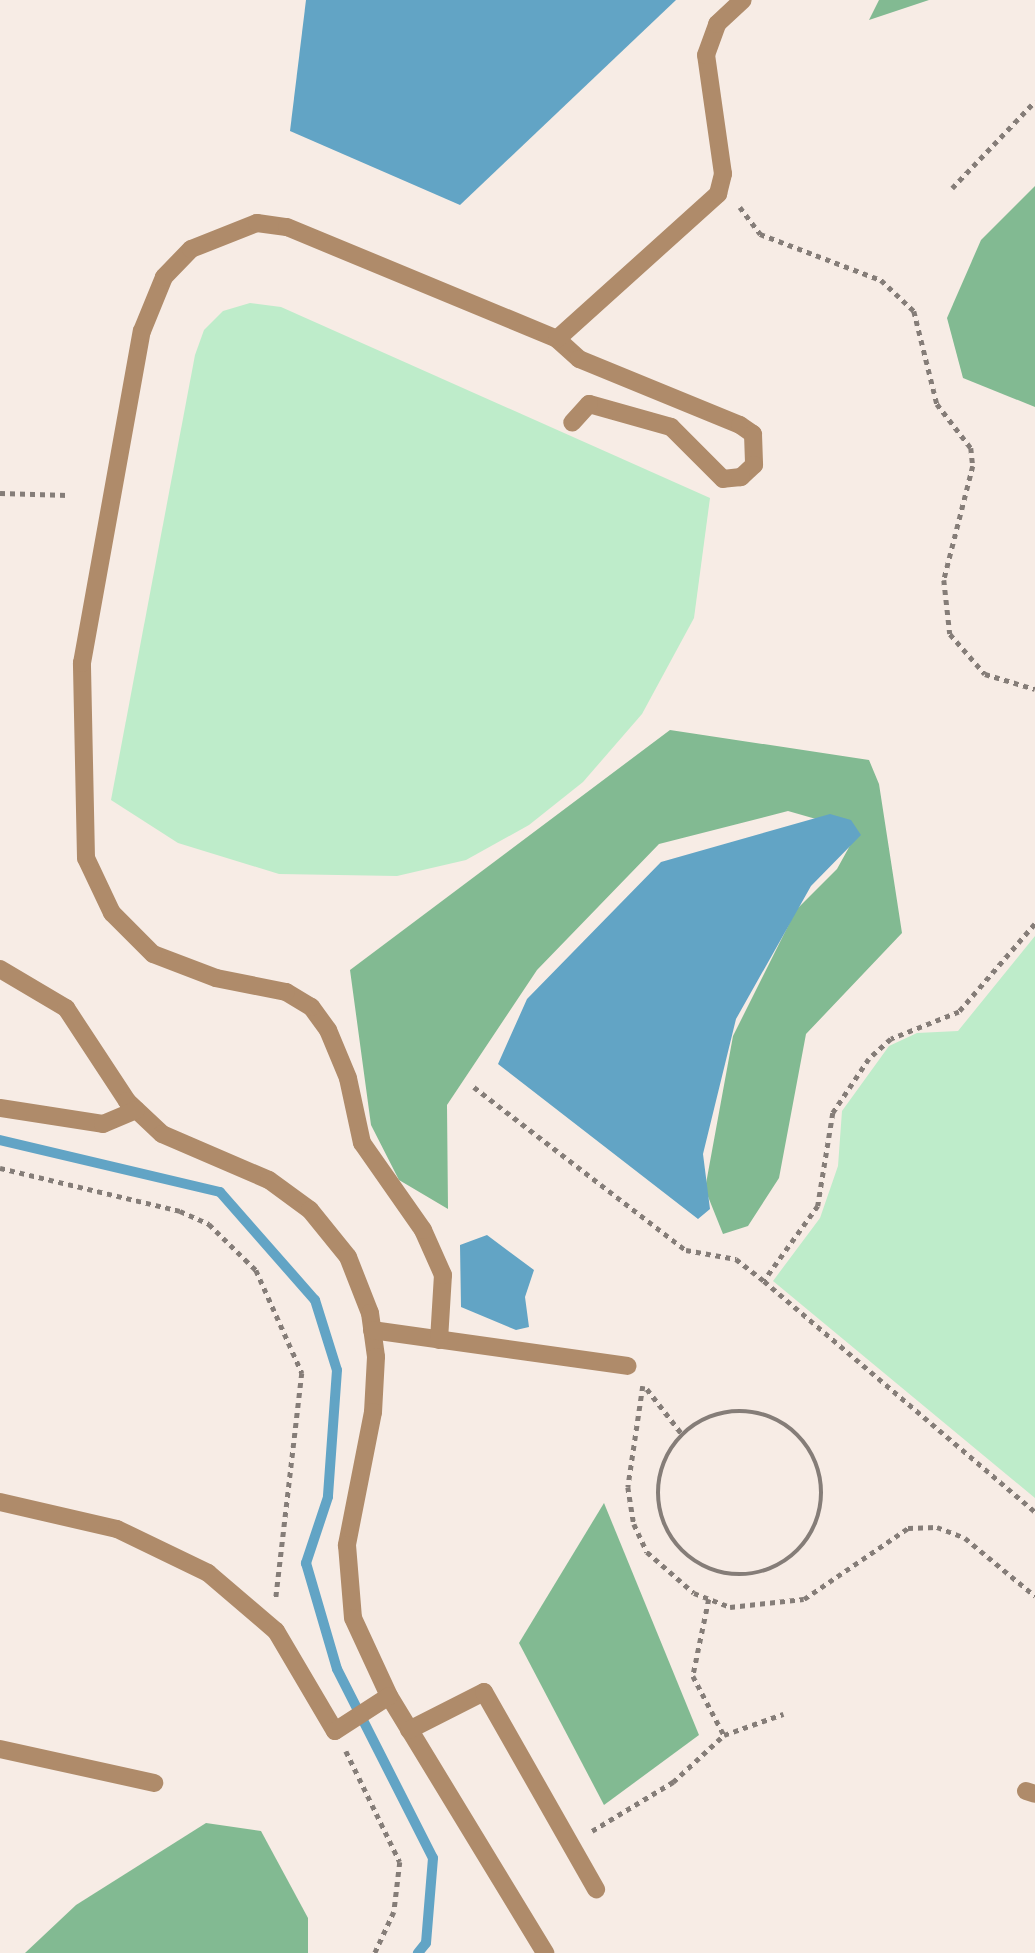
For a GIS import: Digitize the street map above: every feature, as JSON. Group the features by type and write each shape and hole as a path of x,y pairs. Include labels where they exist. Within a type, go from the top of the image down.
{"street":[{"path":"557,339 718,194 720,185 706,55 718,24 743,0"},
{"path":"439,1340 443,1275 435,1252 362,1143 348,1078 317,1015 286,992 216,978 153,954 99,893 81,824 82,663 142,331 164,277 191,249 257,222 287,227 557,339 579,359 740,425 753,434 754,465 741,477 723,479 671,427 589,404 572,423"},
{"path":"0,969 66,1008 136,1110 162,1134 269,1180 310,1210 348,1256 372,1330 373,1412 347,1578 352,1618 389,1696 545,1953"},
{"path":"0,1108 103,1124 136,1110"},
{"path":"372,1330 627,1366"},
{"path":"0,1502 117,1529 208,1573 276,1632 335,1731 389,1696"},
{"path":"410,1730 484,1692 596,1889"},
{"path":"0,1749 154,1783"}],"path":[{"path":"952,188 1035,101"},
{"path":"720,185 760,234 881,280 914,311 937,404 971,448 974,466 944,580 950,634 985,674 1035,689"},
{"path":"0,493 68,495"},
{"path":"764,1281 818,1206 832,1113 869,1059 891,1039 959,1012 1035,924"},
{"path":"474,1087 686,1250 736,1259 1035,1513"},
{"path":"0,1168 180,1211 218,1231 256,1270 302,1373 276,1632"},
{"path":"627,1366 682,1434"},
{"path":"647,1390 628,1487 634,1524 667,1573 709,1599 768,1608 804,1600 908,1528 937,1527 965,1538 1035,1596"},
{"path":"742,1411 779,1419 800,1436 823,1483 821,1511 811,1538 792,1559 738,1576 710,1571 686,1556 668,1534 659,1507 662,1468 682,1434 703,1419 742,1411"},
{"path":"709,1599 692,1676 724,1735"},
{"path":"570,1844 673,1782 724,1735 783,1714"},
{"path":"335,1731 400,1863 394,1912 375,1953"}],"green space":[{"path":"879,0 929,0 869,20"},
{"path":"1035,186 1035,407 963,378 947,318 981,240"},
{"path":"250,303 281,307 710,498 694,618 642,714 583,782 529,825 466,860 397,876 279,874 178,843 111,800 195,355 204,330 223,311"},
{"path":"670,730 869,760 879,784 902,933 806,1034 779,1178 748,1226 723,1234 705,1189 733,1036 796,910 837,869 858,831 788,811 659,844 537,970 447,1105 448,1209 399,1180 371,1125 350,970"},
{"path":"1035,936 1035,1498 773,1281 820,1218 838,1166 842,1111 889,1046 917,1033 958,1031"},
{"path":"604,1503 699,1735 604,1805 519,1643"},
{"path":"206,1823 261,1831 308,1918 308,1953 25,1953 76,1905"}],"water":[{"path":"306,0 676,0 460,205 290,131"},
{"path":"830,814 851,820 861,835 811,886 736,1019 703,1154 710,1209 698,1219 498,1064 527,999 661,862"},
{"path":"487,1235 534,1270 525,1297 529,1327 516,1330 461,1307 460,1245"}],"waterway":[{"path":"0,1140 220,1192 315,1300 337,1370 328,1497 306,1563 337,1669 433,1858 426,1943 418,1953"}]}
